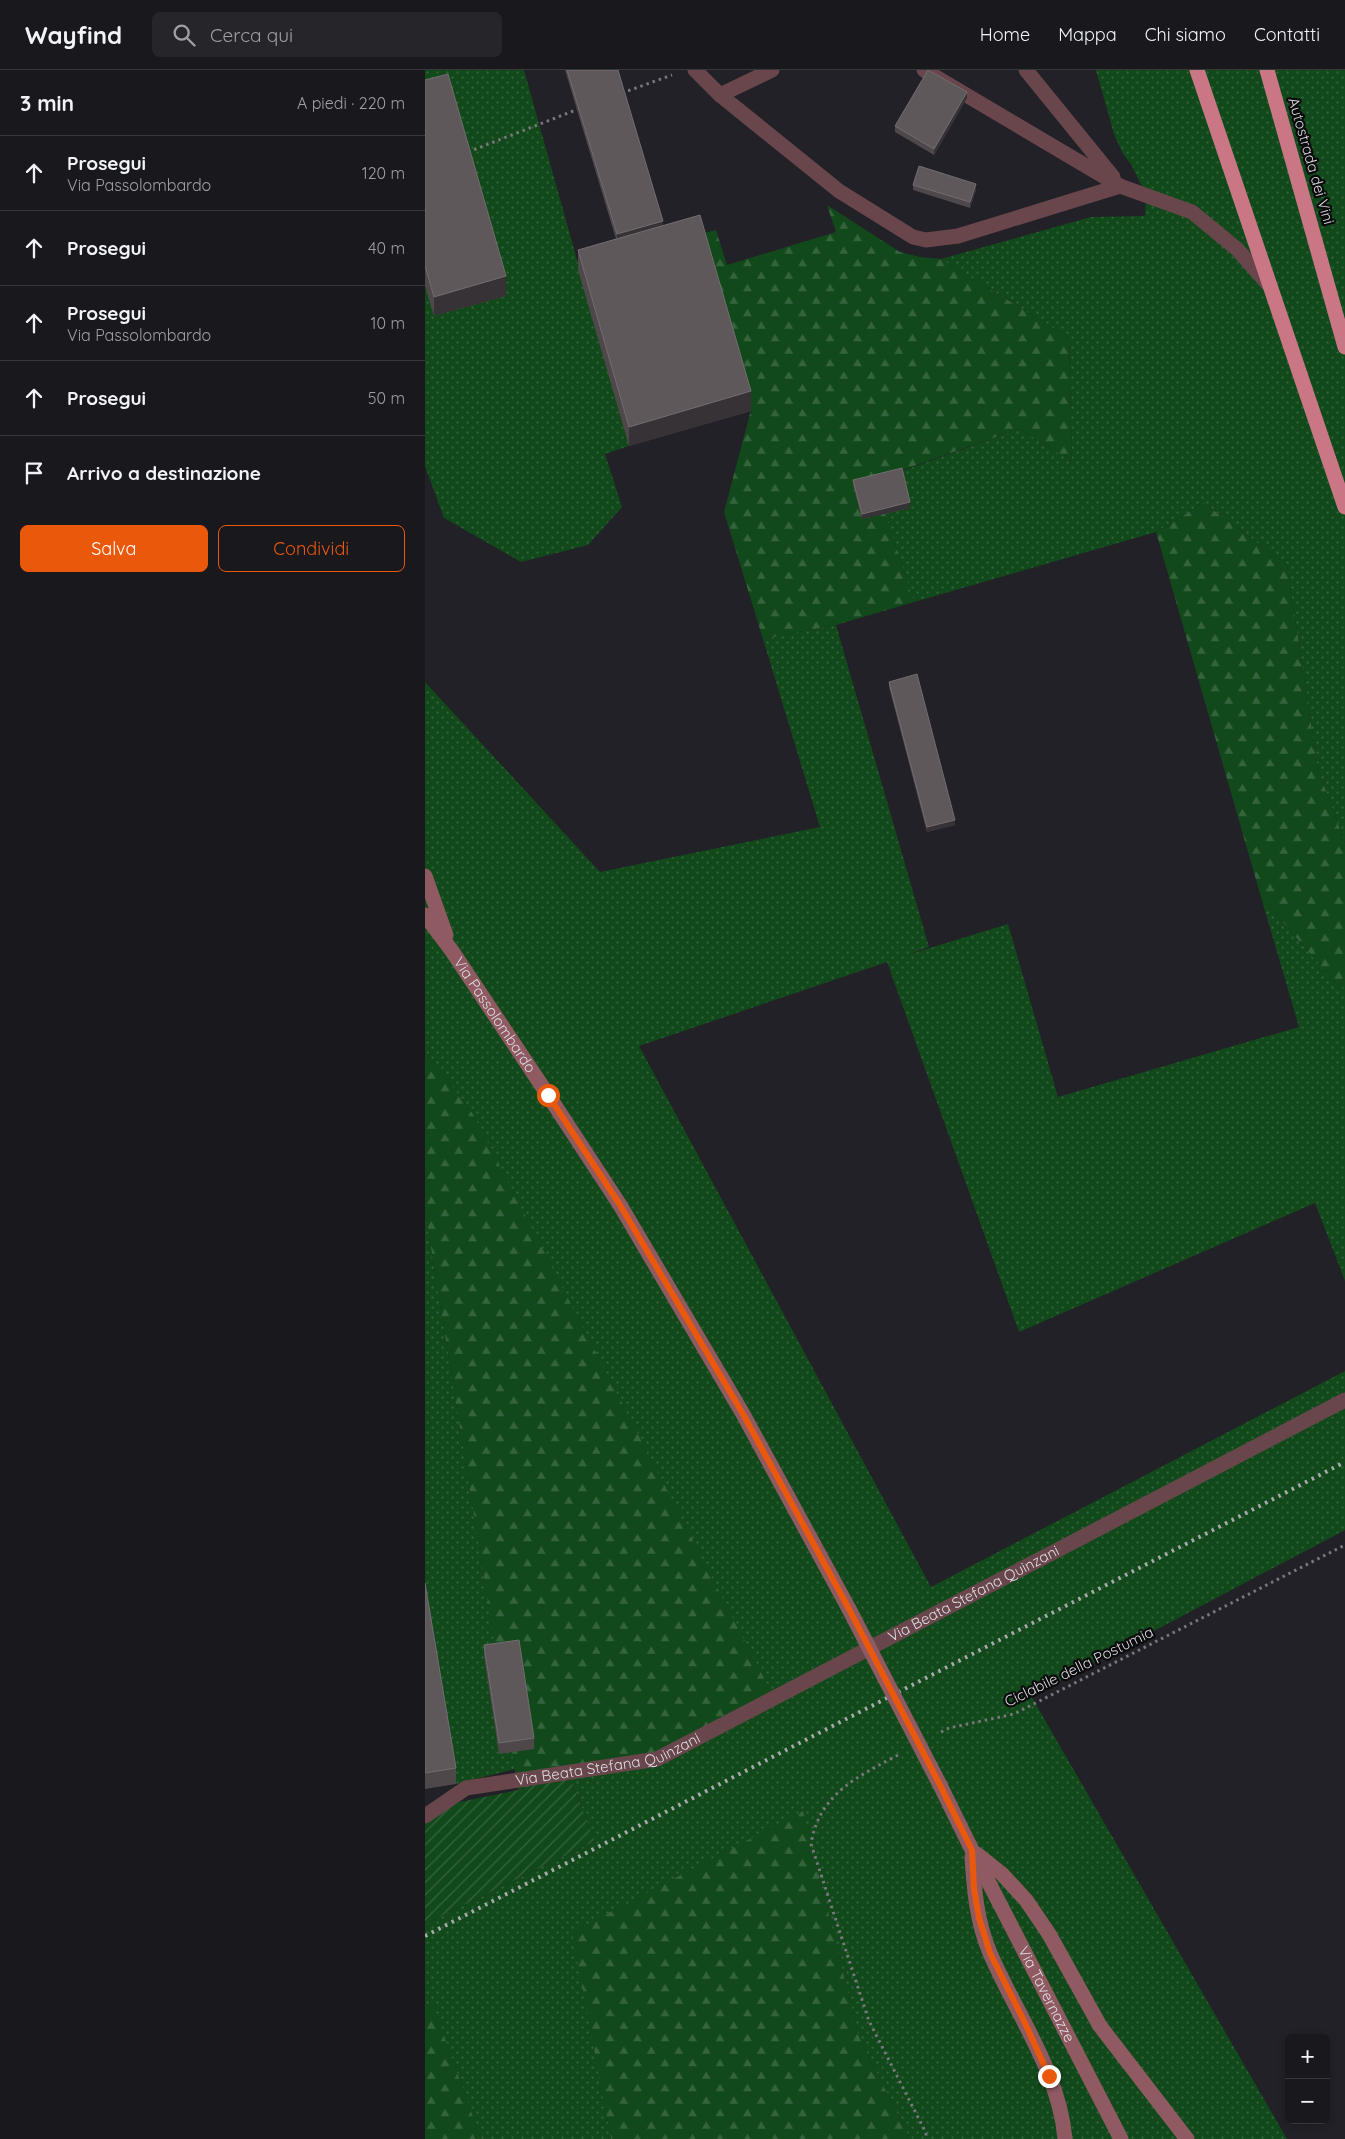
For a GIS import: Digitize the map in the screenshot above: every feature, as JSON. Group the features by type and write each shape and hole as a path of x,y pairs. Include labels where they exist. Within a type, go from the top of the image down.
{"highway":[{"path":"1197,70 1345,507"},
{"name":"Autostrada dei Vini","path":"1267,70 1345,347"}],"main road":[{"path":"425,876 451,951"},
{"name":"Via Passolombardo","path":"425,915 620,1205 743,1414 849,1609 972,1850"},
{"path":"972,1850 976,1899 990,1953 1049,2076 1064,2122 1065,2139"},
{"path":"972,1850 1002,1874 1026,1900 1049,1934 1100,2026 1187,2139"},
{"name":"Via Tavernazze","path":"972,1850 1121,2139"}],"lane":[{"path":"695,70 720,94 839,191 913,236 926,240 958,236 1120,186"},
{"path":"720,94 772,70"},
{"path":"924,70 1120,186 1192,212 1237,249 1268,284"},
{"path":"1026,70 1120,186"},
{"name":"Via Beata Stefana Quinzani","path":"425,1816 465,1788 657,1759 1345,1400"}],"path":[{"path":"619,94 678,73"},
{"path":"465,153 584,107"},
{"name":"Ciclabile della Postumia","path":"933,1736 949,1728 1015,1714 1345,1545"},
{"path":"900,1754 851,1780 833,1796 813,1827 811,1844 869,2021 926,2133 926,2139"}],"green space":[{"path":"425,70 524,70 629,446 605,454 622,507 588,545 521,562 444,518 425,466"},
{"path":"1096,70 1345,70 1345,843 1318,769 1287,565 1204,503 1156,532 914,602 874,481 1019,429 1072,461 1069,338 941,259 1091,217 1145,216 1146,195 1114,134"},
{"path":"827,205 900,252 920,257 941,259 1069,338 1072,461 1019,429 874,480 914,602 836,625 763,639 724,512 751,410 700,234 716,230 727,265 836,232"},
{"path":"1204,503 1287,565 1318,769 1345,843 1345,986 1340,988 1261,897 1156,532"},
{"path":"836,625 929,947 907,955 1008,924 1058,1097 1299,1027 1261,897 1340,988 1345,986 1345,1281 1315,1203 1019,1332 887,962 639,1046 931,1587 1345,1371 1345,1530 1031,1696 1287,2139 910,2139 859,2037 803,1812 573,1932 611,2139 481,2139 433,2006 425,2009 425,1924 595,1841 569,1775 473,1114 425,1051 425,682 600,872 820,827 763,639"},
{"path":"425,1051 473,1114 772,1694 658,1758 569,1775 518,1790 425,1210"},
{"path":"425,1210 515,1769 456,1784 425,1599"},
{"path":"569,1775 595,1841 425,1924 425,1809 518,1790"},
{"path":"803,1811 859,2037 910,2139 611,2139 572,1932"},
{"path":"433,2005 481,2139 425,2139 425,2009"}],"building":[{"path":"567,70 618,70 663,221 617,234"},
{"path":"928,70 967,92 934,149 895,126"},
{"path":"448,74 506,276 434,297 425,266 425,80"},
{"path":"919,166 976,184 970,202 913,185"},
{"path":"700,215 751,391 629,427 578,250"},
{"path":"902,468 910,502 862,514 853,480"},
{"path":"917,674 955,820 927,827 889,682"},
{"path":"425,1583 456,1768 425,1773"},
{"path":"519,1640 534,1738 499,1743 484,1645"}],"railway":[{"path":"425,1936 1345,1462"}],"route":[{"path":"548,1095 620,1205 743,1414 849,1609 940,1785 972,1850 974,1889 979,1918 990,1953 1049,2076"}]}
